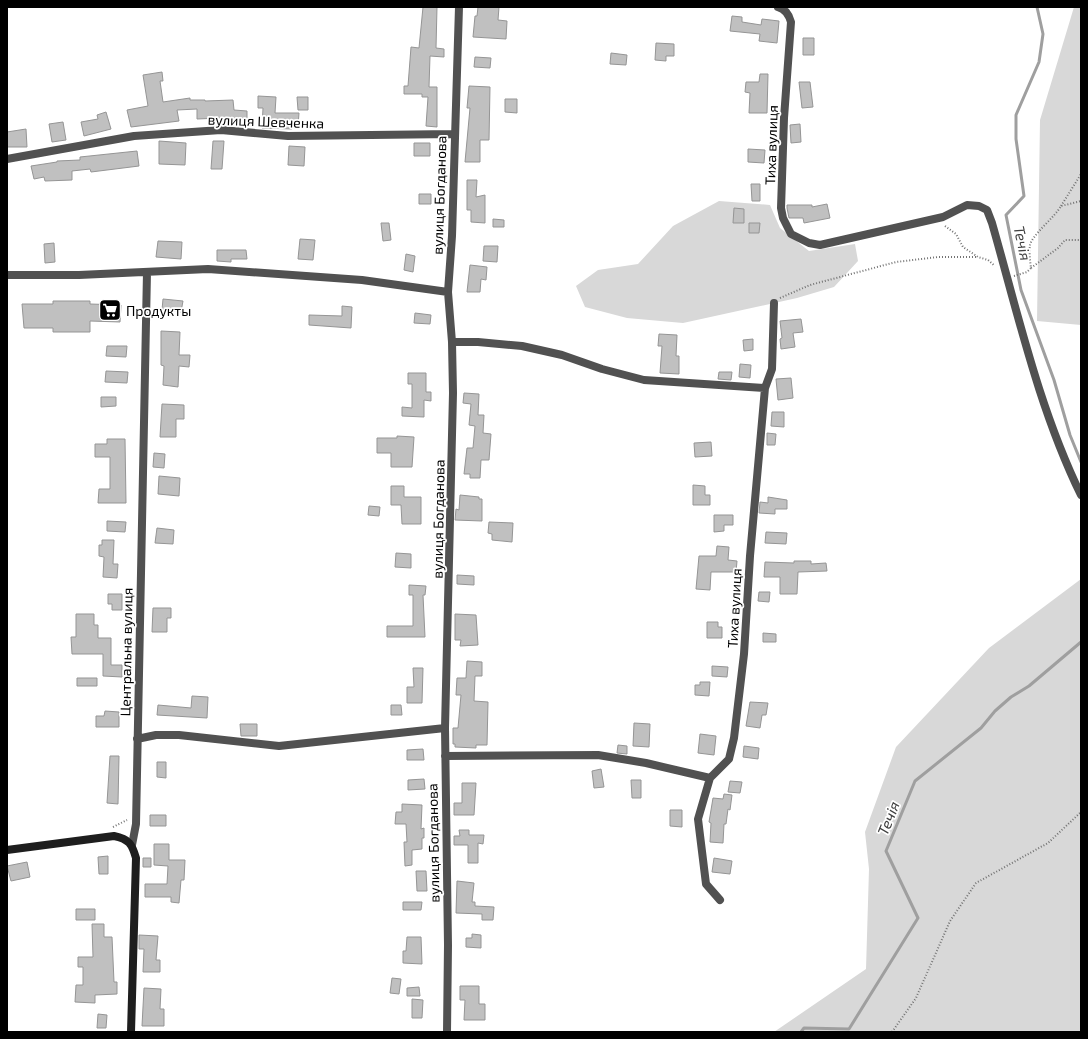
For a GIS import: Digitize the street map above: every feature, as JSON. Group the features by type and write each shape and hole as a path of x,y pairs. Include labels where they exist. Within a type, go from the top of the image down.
{"street":[{"name":"вулиця Богданова","path":"446,1032 448,945 445,728 452,459 452,342 448,292 452,236 459,7"},
{"name":"Тиха вулиця","path":"778,7 782,8 789,15 791,22 784,118 783,218 791,234 809,243 820,245 943,217 967,205 978,206 987,210 1008,278 1035,377 1063,454 1081,495"},
{"name":"вулиця Шевченка","path":"7,159 134,136 221,130 288,136 454,134"},
{"path":"7,276 79,276 208,269 253,271 362,280 448,292"},
{"name":"Центральна вулиця","path":"132,1032 136,858 132,845 136,824 147,272"},
{"name":"Тиха вулиця","path":"720,900 706,884 698,819 710,778 729,759 734,738 744,654 750,556 765,388 772,369 774,303"},
{"path":"452,342 478,342 522,346 562,355 602,369 644,380 765,388"},
{"path":"137,739 156,735 179,736 280,746 445,728"},
{"path":"445,756 598,755 646,763 710,778"},
{"path":"7,850 114,836 125,838 132,845"}],"path":[{"path":"1031,268 1030,244 1041,229 1056,216 1081,174"},
{"path":"1061,206 1081,201"},
{"path":"942,224 956,234 963,247 978,257"},
{"path":"774,303 783,295 810,285 883,265 938,257 978,257 988,260 1008,278 1027,272 1058,248 1065,240 1081,240"},
{"path":"892,1032 916,998 950,921 976,883 1048,843 1081,812"}],"shaded area":[{"path":"1074,7 1081,7 1081,325 1037,321 1040,120"},
{"path":"719,201 770,205 780,228 809,251 855,244 858,261 834,287 797,298 683,323 627,318 585,307 576,286 598,270 638,264 673,226"},
{"path":"1081,579 1081,1032 774,1032 866,969 869,869 865,832 896,747 989,648"}],"building":[{"path":"423,7 437,7 436,48 444,49 444,57 430,56 429,87 437,87 437,127 426,126 428,97 422,97 422,94 404,94 404,86 408,86 411,47 419,48"},
{"path":"478,7 499,7 498,20 507,21 506,39 473,37 475,16 477,16"},
{"path":"732,16 742,17 742,22 761,25 762,19 779,21 777,43 759,41 760,34 730,31"},
{"path":"803,38 814,38 814,55 803,55"},
{"path":"656,43 674,44 674,56 666,56 666,61 655,60"},
{"path":"611,53 627,55 626,65 610,64"},
{"path":"475,57 491,58 490,68 474,67"},
{"path":"162,72 163,81 160,81 163,102 190,98 190,100 205,101 233,100 234,110 247,111 247,125 238,125 238,120 220,120 220,118 197,119 197,109 177,110 179,121 131,127 127,110 148,106 143,75"},
{"path":"760,74 768,74 767,113 749,113 750,93 745,92 746,82 759,82"},
{"path":"799,82 810,82 813,107 802,108"},
{"path":"469,86 490,87 489,140 480,140 480,162 465,162 470,108 467,108"},
{"path":"258,96 276,97 275,113 299,113 298,126 292,126 292,129 262,128 263,108 258,108"},
{"path":"297,97 308,97 308,110 298,110"},
{"path":"505,99 517,99 517,113 505,112"},
{"path":"106,112 111,129 84,136 81,122 98,119 97,115"},
{"path":"63,122 66,140 52,142 49,124"},
{"path":"800,124 801,142 791,143 790,125"},
{"path":"26,129 27,147 7,147 7,132"},
{"path":"159,141 186,143 185,165 159,164"},
{"path":"213,141 224,141 222,169 211,169"},
{"path":"414,143 430,143 430,156 414,156"},
{"path":"289,146 305,147 304,166 288,165"},
{"path":"748,149 765,150 764,163 748,162"},
{"path":"137,151 139,166 91,172 90,169 72,171 72,180 45,181 44,177 34,179 31,166 57,161 80,160 80,157"},
{"path":"467,180 477,180 476,197 485,195 485,223 471,222 471,210 467,210"},
{"path":"751,184 760,184 760,201 752,201"},
{"path":"419,194 431,194 431,204 419,204"},
{"path":"827,204 830,218 804,223 803,218 789,218 787,205 812,205 812,207"},
{"path":"734,208 744,209 744,223 733,223"},
{"path":"493,219 504,220 504,227 493,227"},
{"path":"381,223 389,223 391,240 383,241"},
{"path":"749,223 760,223 759,233 749,233"},
{"path":"300,239 315,240 313,260 298,259"},
{"path":"158,241 182,242 181,259 156,257"},
{"path":"54,243 55,262 45,263 44,244"},
{"path":"484,246 498,246 497,262 483,261"},
{"path":"217,250 246,250 247,259 231,259 231,262 217,261"},
{"path":"406,254 415,256 413,272 404,270"},
{"path":"470,265 487,267 486,280 481,279 480,292 467,292"},
{"path":"163,299 183,301 181,312 162,310"},
{"path":"53,301 90,301 90,304 121,305 120,322 90,321 90,332 53,332 53,328 24,328 22,304 53,304"},
{"path":"342,306 352,307 351,328 309,325 309,315 342,316"},
{"path":"415,313 431,315 430,324 414,323"},
{"path":"801,319 803,332 793,333 795,347 781,349 780,339 782,338 780,321"},
{"path":"161,331 180,332 179,355 190,355 189,367 179,366 178,387 163,385 164,366 161,365"},
{"path":"659,334 677,335 676,356 679,356 679,374 660,373 662,346 658,346"},
{"path":"753,339 753,350 744,351 743,340"},
{"path":"107,346 127,346 126,357 106,356"},
{"path":"740,364 751,365 750,378 739,377"},
{"path":"106,371 128,372 127,383 105,382"},
{"path":"719,372 732,372 731,380 718,379"},
{"path":"408,373 426,373 426,392 431,392 431,401 424,400 424,417 402,416 402,407 412,408 412,384 408,384"},
{"path":"791,378 793,398 778,400 776,379"},
{"path":"464,393 479,394 478,415 484,415 483,433 491,434 489,460 481,460 480,478 470,478 470,474 464,474 467,448 473,448 475,426 469,425 471,404 463,403"},
{"path":"101,397 116,397 116,406 101,407"},
{"path":"162,404 184,405 184,419 176,419 176,437 160,437"},
{"path":"772,412 784,412 784,427 771,426"},
{"path":"767,433 776,434 775,445 767,445"},
{"path":"397,436 414,437 412,467 391,467 391,453 377,453 377,438 397,438"},
{"path":"107,439 125,439 126,503 98,503 99,489 110,489 110,457 95,457 95,444 107,444"},
{"path":"711,442 712,456 695,457 694,443"},
{"path":"154,453 165,454 164,468 153,467"},
{"path":"159,476 180,478 179,496 158,494"},
{"path":"693,485 705,486 705,495 710,495 710,505 693,505"},
{"path":"391,486 404,486 404,497 421,497 421,524 402,524 401,505 391,505"},
{"path":"460,495 479,497 479,499 482,499 482,521 455,520 456,509 459,510"},
{"path":"768,497 787,500 787,509 775,509 775,514 759,513 760,502 768,503"},
{"path":"369,506 380,507 379,516 368,515"},
{"path":"714,515 733,515 733,525 724,525 724,531 714,532"},
{"path":"107,521 126,522 125,532 107,531"},
{"path":"489,522 513,523 512,542 492,540 492,534 488,533"},
{"path":"157,528 174,530 173,544 155,543"},
{"path":"766,532 787,533 786,544 765,543"},
{"path":"102,540 114,540 113,564 118,564 117,578 103,577 104,557 99,556 99,545 102,545"},
{"path":"717,546 729,547 728,560 737,561 736,572 711,572 710,590 696,589 699,556 716,556"},
{"path":"396,553 411,554 411,568 395,567"},
{"path":"794,561 811,561 811,564 826,563 827,571 798,572 797,594 780,594 780,577 764,577 765,562 794,563"},
{"path":"457,575 474,576 474,585 457,584"},
{"path":"409,585 426,586 425,595 423,595 425,637 387,637 387,626 413,626 413,595 409,595"},
{"path":"759,592 770,592 769,602 758,601"},
{"path":"108,594 122,594 122,610 112,610 112,604 108,604"},
{"path":"153,608 171,608 171,618 167,618 167,632 152,632"},
{"path":"76,614 94,614 94,625 98,625 98,638 111,638 111,665 122,665 122,677 103,676 103,654 72,654 71,637 76,637"},
{"path":"455,614 476,615 478,645 460,646 461,640 455,640"},
{"path":"707,622 718,622 718,627 722,627 722,638 707,638"},
{"path":"763,633 776,634 776,642 763,642"},
{"path":"467,661 482,662 482,676 475,676 474,701 488,702 487,745 476,745 476,748 455,747 455,744 453,744 453,728 458,728 461,695 456,695 457,678 466,678"},
{"path":"712,666 728,667 727,677 712,676"},
{"path":"413,668 423,668 422,703 407,703 407,687 414,687"},
{"path":"77,678 97,678 97,686 77,686"},
{"path":"700,682 710,682 709,696 695,695 695,685 700,685"},
{"path":"192,696 208,697 207,718 157,715 158,705 191,708"},
{"path":"750,702 768,703 766,715 762,715 760,728 746,726"},
{"path":"391,705 401,705 402,715 391,715"},
{"path":"105,711 119,712 119,727 96,727 96,716 104,716"},
{"path":"634,723 650,724 649,747 633,746"},
{"path":"240,724 257,724 257,736 241,736"},
{"path":"700,734 716,736 714,755 698,753"},
{"path":"618,745 627,746 627,754 617,753"},
{"path":"744,746 759,748 758,759 743,757"},
{"path":"423,749 424,760 407,760 407,750"},
{"path":"110,756 119,756 118,804 107,803"},
{"path":"157,762 166,762 166,778 157,777"},
{"path":"601,769 604,787 594,788 592,771"},
{"path":"424,779 425,789 408,790 408,780"},
{"path":"631,780 641,780 641,798 632,798"},
{"path":"730,781 742,782 740,793 728,792"},
{"path":"462,783 476,783 474,815 454,815 454,803 462,803"},
{"path":"724,794 732,795 730,810 728,809 726,824 724,824 723,843 710,842 711,823 709,822 713,798 723,799"},
{"path":"402,804 422,805 421,829 424,828 422,849 412,850 412,865 405,866 404,842 407,842 406,824 395,824 396,812 402,812"},
{"path":"670,810 682,810 682,827 670,826"},
{"path":"150,815 166,815 166,826 150,826"},
{"path":"459,830 469,830 469,835 484,835 483,844 478,843 478,863 468,863 468,845 454,845 454,836 460,836"},
{"path":"154,844 169,844 169,860 185,860 184,880 181,880 179,903 171,902 171,897 145,897 145,884 167,884 168,866 154,865"},
{"path":"108,856 108,874 99,874 98,857"},
{"path":"143,858 151,858 151,867 143,867"},
{"path":"714,858 732,861 730,874 712,872"},
{"path":"27,862 30,877 11,881 7,866"},
{"path":"416,871 426,871 427,891 417,891"},
{"path":"457,881 474,883 472,902 475,902 475,906 494,907 493,920 482,920 482,914 456,913"},
{"path":"403,902 422,902 421,910 403,910"},
{"path":"76,909 95,909 95,920 76,920"},
{"path":"92,924 104,924 104,937 112,937 114,982 117,982 117,994 95,995 95,1003 75,1002 76,985 83,985 83,967 78,967 78,957 93,957"},
{"path":"472,934 481,935 481,948 466,947 466,938 472,938"},
{"path":"139,935 158,936 156,960 160,960 160,972 143,972 144,949 139,949"},
{"path":"407,937 421,937 422,964 403,963 403,951 406,951"},
{"path":"392,978 401,979 399,994 390,993"},
{"path":"460,986 479,986 479,1004 485,1004 485,1020 464,1020 465,1000 460,1000"},
{"path":"419,987 420,996 407,996 407,988"},
{"path":"144,988 161,989 160,1009 164,1009 164,1026 142,1026"},
{"path":"412,999 423,1000 422,1018 412,1018"},
{"path":"98,1014 107,1015 106,1028 97,1028"}],"waterway":[{"name":"Течія","path":"1037,7 1043,34 1039,62 1016,115 1016,139 1024,196 1006,215 1021,290 1054,380 1070,435 1081,462"},
{"name":"Течія","path":"801,1032 804,1028 849,1029 918,918 886,851 915,781 981,728 995,711 1011,697 1029,686 1081,642"}],"place":[{"name":"Продукты","path":"110,310"}]}
